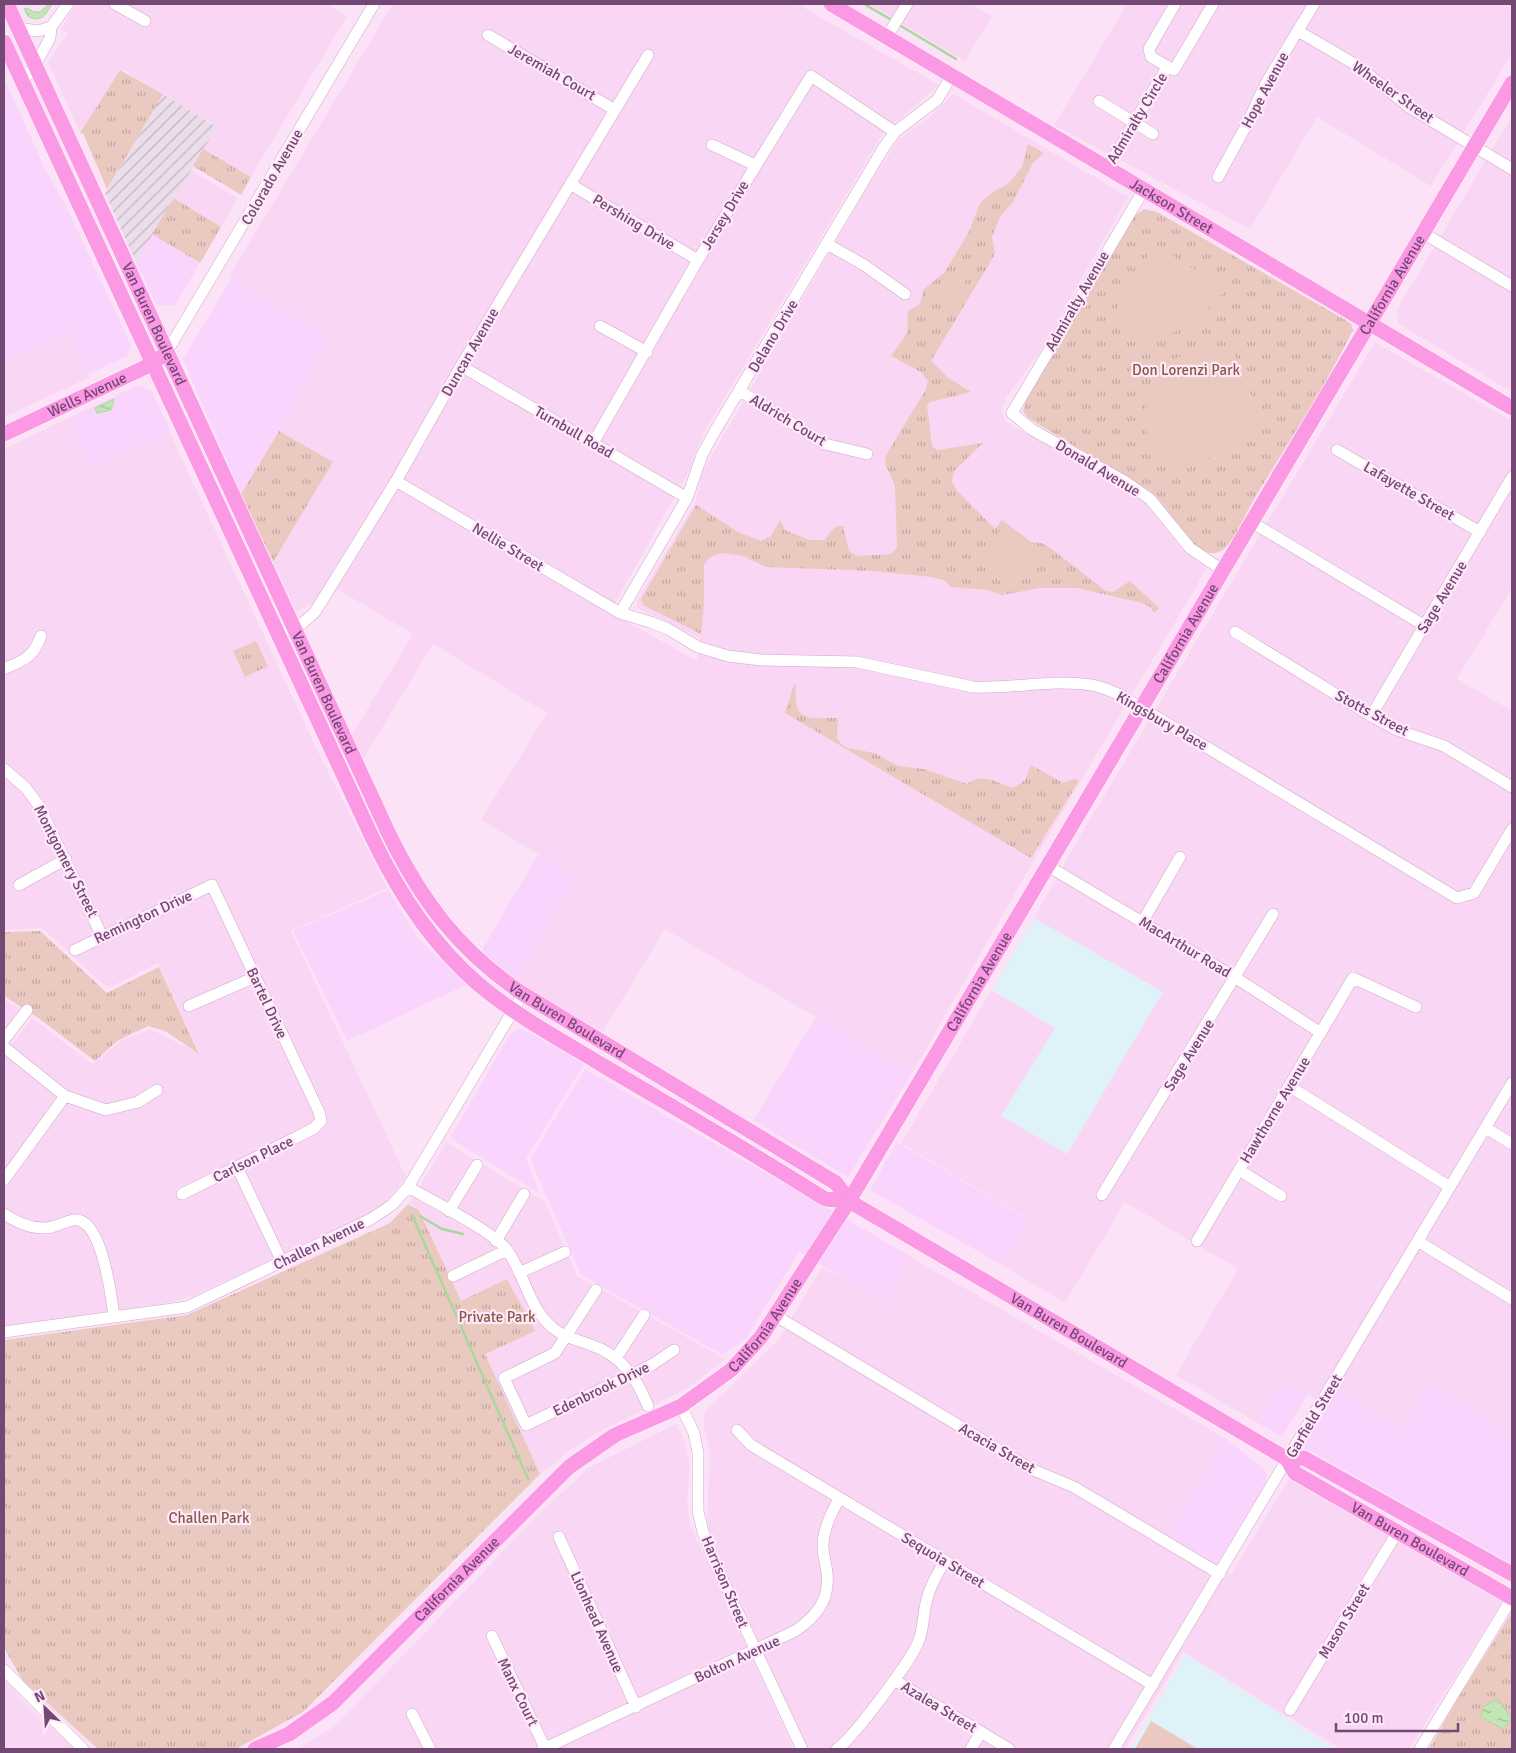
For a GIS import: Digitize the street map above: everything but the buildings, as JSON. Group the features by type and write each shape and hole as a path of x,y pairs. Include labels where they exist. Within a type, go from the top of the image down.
{"main road":[{"name":"Van Buren Boulevard","path":"7,4 405,866 436,914 485,966 523,994 837,1183 849,1201"},
{"name":"Jackson Street","path":"831,4 1144,191 1370,322 1512,408"},
{"name":"Van Buren Boulevard","path":"4,42 363,818 397,887 432,936 477,982 513,1010 826,1199 849,1201 1287,1460 1296,1473 1512,1598"},
{"name":"California Avenue","path":"269,1749 333,1703 568,1467 616,1435 681,1406 731,1370 761,1337 849,1201 1222,570 1253,523 1512,83"},
{"path":"69,185 80,190 86,198 116,262 135,278"},
{"name":"Wells Avenue","path":"4,434 152,364 168,350"},
{"path":"363,818 371,818 392,856 405,866"},
{"path":"432,936 439,932 470,960 485,966"},
{"name":"Van Buren Boulevard","path":"1287,1460 1304,1458 1512,1574"},
{"path":"1352,1505 1379,1512 1418,1536 1425,1536 1430,1529"},
{"name":"California Avenue","path":"255,1749 285,1736"}],"street":[{"path":"22,82 36,64 50,38 51,27 68,4"},
{"path":"115,4 145,22"},
{"name":"Colorado Avenue","path":"168,350 374,4"},
{"path":"886,38 908,4"},
{"name":"Admiralty Circle","path":"1175,4 1148,49 1151,57 1174,70 1213,4"},
{"name":"Hope Avenue","path":"1218,177 1246,126 1261,92 1314,4"},
{"path":"18,28 38,31 51,27"},
{"name":"Wheeler Street","path":"1298,31 1358,66 1409,107 1512,169"},
{"name":"Jeremiah Court","path":"488,35 615,110"},
{"name":"Duncan Avenue","path":"279,635 294,628 316,612 396,481 460,366 648,54"},
{"name":"Admiralty Circle","path":"1107,169 1167,66"},
{"name":"Jersey Drive","path":"593,443 647,352 698,260 810,76 895,132"},
{"name":"Delano Drive","path":"620,613 688,498 702,454 895,132 937,100 952,77"},
{"path":"1099,101 1153,134"},
{"path":"712,145 755,165"},
{"name":"Pershing Drive","path":"570,184 698,260"},
{"name":"Admiralty Avenue","path":"1012,413 1118,231 1144,191"},
{"path":"1423,234 1512,286"},
{"path":"827,244 864,265 905,294"},
{"path":"600,326 647,352"},
{"name":"Turnbull Road","path":"460,366 688,498"},
{"name":"Aldrich Court","path":"740,391 825,444 867,454"},
{"name":"Donald Avenue","path":"1012,413 1031,429 1124,481 1150,500 1190,548 1222,570"},
{"name":"Lafayette Street","path":"1337,450 1480,532"},
{"name":"Sage Avenue","path":"1372,716 1512,477"},
{"name":"Nellie Street","path":"396,481 620,613"},
{"path":"1253,523 1425,626"},
{"name":"Kingsbury Place","path":"620,613 668,629 698,647 728,656 762,660 857,662 973,687 990,688 1067,682 1093,685 1120,694 1457,898 1466,897 1474,893 1512,830"},
{"name":"Stotts Street","path":"1235,632 1397,730 1444,746 1512,787"},
{"path":"4,669 29,657 36,649 41,636"},
{"path":"4,785 8,772"},
{"name":"Montgomery Street","path":"8,772 26,788 40,806 102,936"},
{"path":"1143,921 1180,857"},
{"path":"19,885 66,859"},
{"name":"MacArthur Road","path":"1048,866 1143,921 1321,1033"},
{"name":"Remington Drive","path":"75,950 212,885"},
{"name":"Bartel Drive","path":"212,885 319,1112 321,1121"},
{"name":"Sage Avenue","path":"1102,1195 1236,978 1273,914"},
{"path":"189,1006 255,976"},
{"name":"Hawthorne Avenue","path":"1197,1241 1353,978 1416,1007"},
{"name":"Challen Avenue","path":"4,1332 187,1307 372,1219 392,1205 408,1187 523,994"},
{"path":"4,1040 27,1010"},
{"path":"4,1047 66,1096 106,1110 138,1102 157,1090"},
{"name":"Garfield Street","path":"1114,1749 1419,1242 1512,1083"},
{"path":"1289,1086 1450,1187"},
{"path":"4,1180 66,1096"},
{"name":"Carlson Place","path":"182,1194 313,1129 321,1121"},
{"path":"1486,1128 1512,1144"},
{"path":"449,1211 477,1165"},
{"path":"238,1167 282,1262"},
{"path":"1239,1170 1281,1196"},
{"path":"408,1187 449,1211 507,1250 529,1298 553,1329 566,1336 605,1350 616,1358 633,1375 648,1406"},
{"path":"496,1241 524,1194"},
{"path":"4,1214 29,1226 47,1228 74,1220 82,1221 90,1228 104,1258 114,1316"},
{"path":"1419,1242 1512,1299"},
{"path":"453,1276 507,1250"},
{"path":"519,1273 565,1252"},
{"path":"566,1336 596,1290"},
{"path":"616,1358 644,1315"},
{"name":"Acacia Street","path":"776,1316 1031,1469 1074,1486 1220,1574"},
{"name":"Edenbrook Drive","path":"566,1336 555,1352 504,1378 526,1425 633,1375 664,1358 674,1350"},
{"name":"Harrison Street","path":"681,1406 694,1433 698,1453 698,1511 703,1532 755,1650 802,1749"},
{"name":"Sequoia Street","path":"737,1430 751,1445 839,1499 1153,1685"},
{"name":"Bolton Avenue","path":"544,1749 795,1631 809,1622 825,1600 827,1576 823,1546 830,1515 839,1499"},
{"name":"Mason Street","path":"1290,1710 1398,1531"},
{"name":"Lionhead Avenue","path":"558,1537 636,1707"},
{"path":"836,1749 894,1680 913,1654 920,1640 926,1599 933,1581 945,1561"},
{"path":"1420,1749 1512,1598"},
{"name":"Manx Court","path":"492,1636 544,1749"},
{"path":"4,1670 83,1749"},
{"name":"Azalea Street","path":"894,1680 1009,1749"},
{"path":"412,1714 430,1749"},
{"path":"971,1749 981,1732"}],"shaded area":[{"path":"76,4 318,4 324,7 326,4 347,16 251,177 203,149 217,126 121,69 80,133 48,62 68,34 61,29"},
{"path":"393,4 797,4 939,85 883,133 702,436 689,471 610,612 697,661 700,638 637,608 637,601 695,503 703,471 871,181 899,139 927,120 953,94 1128,197 1039,353 1007,396 1002,407 1005,421 1139,497 1161,521 1180,547 1207,568 1034,860 912,1073 665,929 601,1034 515,983 577,877 481,820 547,713 433,644 361,762 350,738 413,634 339,590 296,612 273,562 333,462 279,431 329,337 229,276"},
{"path":"869,4 971,4 992,16 965,61"},
{"path":"1127,4 1512,4 1512,53 1431,186 1317,117 1250,229 1054,125"},
{"path":"4,78 47,173 67,208 131,345 127,356 89,374 69,332 4,363"},
{"path":"163,94 217,127 136,262 105,193"},
{"path":"1512,116 1512,392 1398,323 1397,310"},
{"path":"190,170 238,198 221,227 174,198"},
{"path":"152,234 200,263 175,305 157,306 136,262"},
{"path":"232,278 329,337 279,431 241,494 183,359"},
{"path":"70,332 90,377 4,417 4,363"},
{"path":"1375,342 1512,421 1512,588 1457,679 1512,711 1512,1433 1441,1389 1402,1430 1337,1390 1327,1406 1284,1380 1258,1423 1176,1375 1238,1269 1125,1202 1065,1303 1002,1265 1029,1219 901,1143 992,990 1055,1028 1002,1116 1067,1154 1162,992 1034,918 1073,848"},
{"path":"139,385 152,391 171,432 92,470 68,418"},
{"path":"68,418 92,470 170,433 317,750 387,888 291,931 406,1177 384,1204 351,1224 194,1295 174,1302 4,1327 4,1054 32,1018 92,1064 121,1041 150,1029 200,1054 158,963 108,988 42,928 7,930 4,928 4,449"},
{"path":"538,854 577,877 515,983 481,952"},
{"path":"388,890 418,938 466,985 347,1041 293,931"},
{"path":"1034,918 1163,992 1067,1154 1001,1116 1055,1028 992,990"},
{"path":"4,1000 20,1009 4,1030"},
{"path":"816,1017 912,1073 848,1177 753,1120"},
{"path":"520,1029 529,1032 584,1064 526,1159 540,1194 450,1138 510,1034"},
{"path":"585,1069 912,1257 888,1303 799,1252 745,1340 723,1355 581,1275 530,1159"},
{"path":"446,1142 545,1202 577,1276 725,1359 688,1388 602,1430 571,1449 540,1475 420,1210 410,1203"},
{"path":"897,1142 1029,1220 1002,1265 870,1190"},
{"path":"912,1258 1225,1438 1167,1536 1231,1574 1289,1479 1503,1601 1409,1749 1341,1749 1183,1652 1125,1749 808,1749 712,1544 707,1519 710,1454 704,1426 705,1411 779,1340 822,1267 889,1301"},
{"path":"1283,1380 1308,1394 1282,1437 1258,1423"},
{"path":"1431,1383 1512,1433 1512,1564 1303,1447 1337,1390 1402,1430"},
{"path":"676,1424 683,1437 690,1465 687,1500 690,1525 794,1749 298,1749 334,1727 541,1512 590,1467"},
{"path":"1225,1438 1263,1468 1267,1475 1266,1485 1216,1565 1167,1536"},
{"path":"1185,1654 1335,1749 1131,1749"},
{"path":"4,1679 27,1705 74,1749 4,1749"}],"green space":[{"path":"120,70 163,94 107,189 83,133 80,133"},
{"path":"1028,144 1044,153 1033,163 1013,202 1000,217 992,237 995,254 931,361 947,377 971,392 930,402 927,406 932,446 937,450 983,443 954,471 952,482 957,491 995,529 1002,520 1031,542 1041,543 1049,547 1106,591 1113,592 1130,581 1159,608 1154,613 1150,607 1142,603 1077,588 1040,588 1002,595 987,590 951,587 944,580 931,577 874,571 766,567 743,556 722,553 710,557 704,565 704,604 701,634 643,605 641,599 696,505 738,532 761,541 771,536 780,520 785,530 809,540 824,540 836,526 843,526 849,551 857,556 892,554 897,547 895,486 885,463 886,455 925,391 928,381 921,372 891,356 907,333 908,311 920,304 923,290 944,273 969,232 980,203 993,192 1008,184 1022,167"},
{"path":"203,149 251,177 241,195 193,166"},
{"path":"174,198 221,227 200,263 152,234"},
{"name":"Don Lorenzi Park","path":"1144,209 1157,212 1344,319 1351,324 1353,330 1318,395 1253,501 1232,540 1224,549 1215,553 1201,550 1192,543 1150,491 1028,418 1023,411 1026,400 1133,217"},
{"path":"1160,248 1226,289 1208,309 1186,326 1174,332 1148,335 1131,330 1113,315 1150,252"},
{"path":"957,271 968,277 953,303 942,296"},
{"path":"1232,349 1263,423 1256,435 1178,473 1167,465 1152,447 1145,427 1146,404 1153,382 1167,362 1178,357 1193,353"},
{"path":"279,431 333,462 273,562 241,494"},
{"path":"1004,530 1033,556 1033,561 1009,586 1005,586 976,560 976,556 1000,531"},
{"path":"256,641 268,666 245,677 233,651"},
{"path":"794,684 796,685 797,706 804,716 810,718 838,718 837,738 841,744 848,748 874,753 898,766 924,769 967,784 984,779 1013,788 1025,780 1031,765 1063,783 1074,779 1079,781 1031,858 785,713"},
{"path":"40,931 107,993 159,967 199,1054 165,1031 148,1026 117,1041 95,1061 37,1017 4,996 4,932"},
{"name":"Challen Park","path":"408,1204 419,1210 461,1301 507,1279 532,1324 535,1331 485,1354 540,1474 303,1712 236,1749 98,1749 23,1681 4,1648 4,1340 187,1315 390,1223"},
{"path":"1512,1612 1512,1749 1429,1749 1455,1703"},
{"path":"1151,1721 1198,1749 1135,1749"}],"water":[{"path":"49,4 52,4 43,17 36,19 28,16 24,9 27,8 34,12 40,12"},
{"path":"114,399 111,410 97,413 95,408"},
{"path":"1497,1699 1512,1718 1503,1729 1481,1717 1483,1707"}],"waterway":[{"path":"864,4 890,19"},
{"path":"901,26 956,59"},
{"path":"412,1215 528,1479"},
{"path":"420,1216 442,1229 463,1234"}],"park label":[{"name":"Private Park","path":"497,1317"}]}
